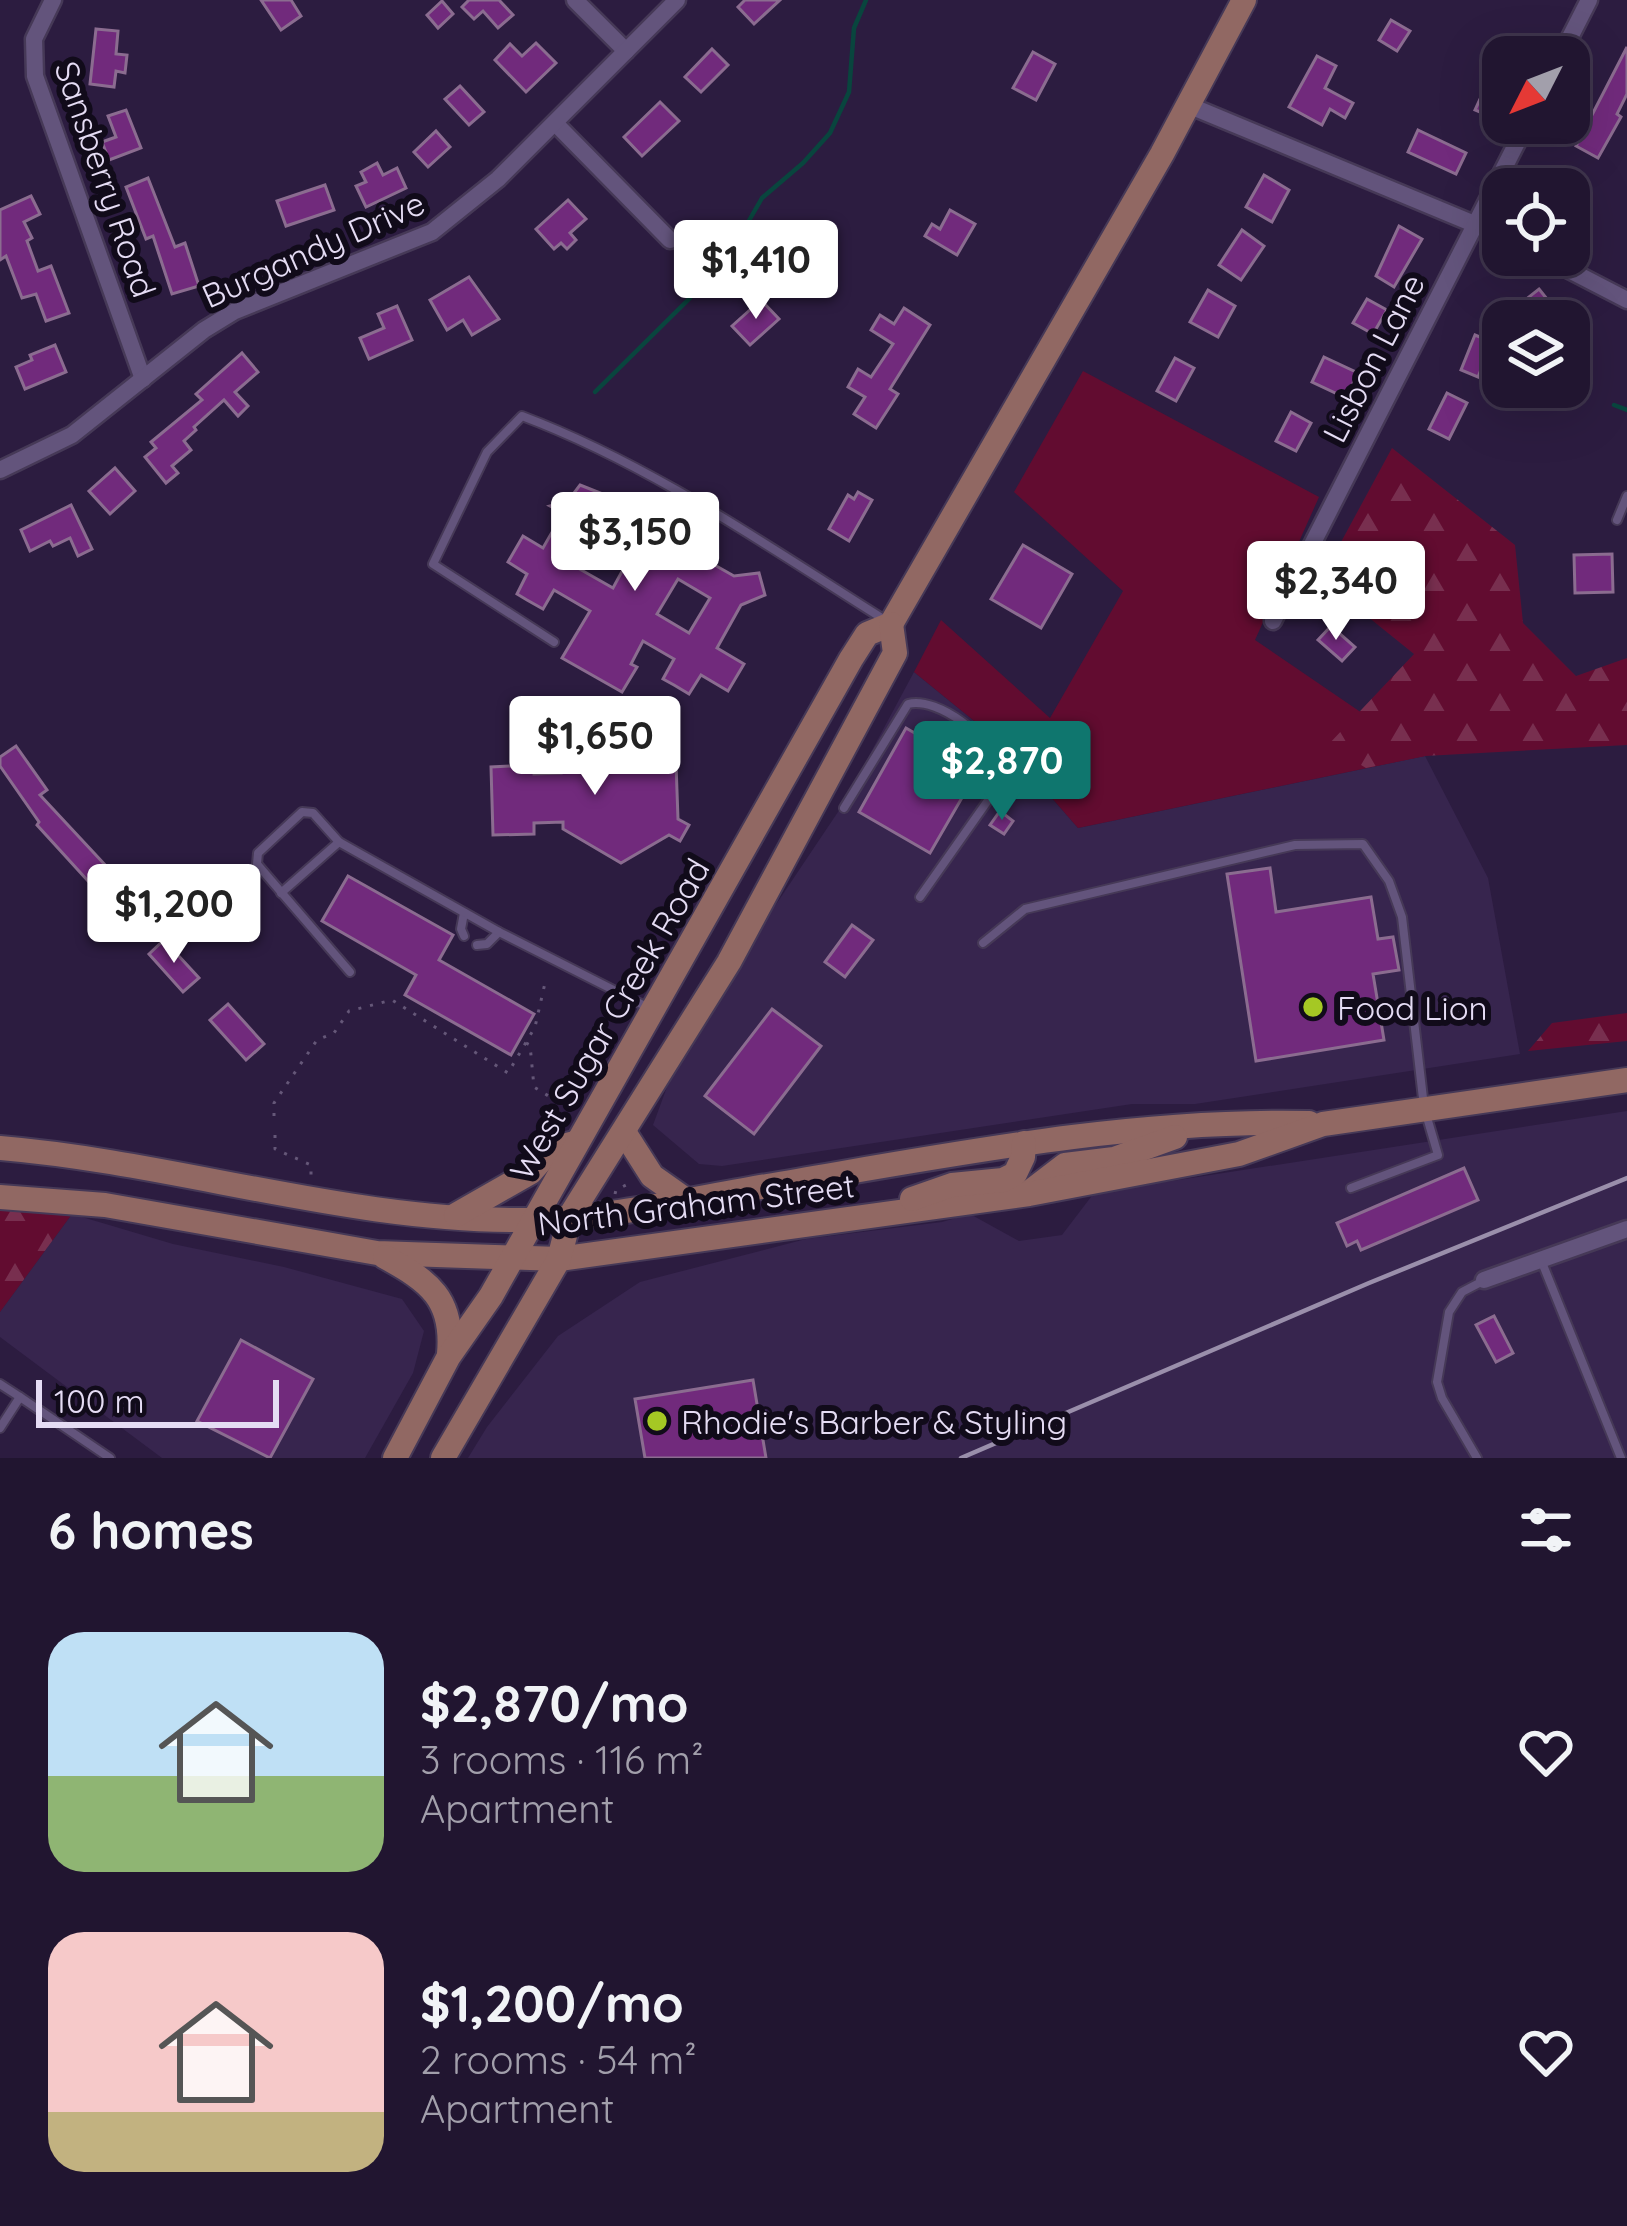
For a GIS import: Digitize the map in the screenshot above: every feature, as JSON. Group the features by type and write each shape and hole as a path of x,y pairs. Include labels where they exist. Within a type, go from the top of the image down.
{"main road":[{"name":"West Sugar Creek Road","path":"395,1458 449,1355 512,1259 851,659 867,634 891,624 1244,0"},
{"name":"West Sugar Creek Road","path":"443,1458 559,1259 570,1216 729,962 895,652 891,624"},
{"path":"822,783 827,751 858,686 851,659"},
{"name":"North Graham Street","path":"0,1148 82,1157 319,1202 453,1217 532,1220 1024,1143 1211,1124 1323,1124 1627,1080"},
{"path":"1028,1194 1065,1165 1114,1159 1211,1124"},
{"name":"North Graham Street","path":"0,1197 105,1205 377,1253 559,1259 1028,1194 1239,1154 1323,1124"},
{"path":"624,1132 652,1176 686,1199"},
{"path":"453,1217 531,1172 551,1149 574,1143"},
{"path":"870,1214 952,1186 1003,1180 1015,1174 1024,1143"},
{"path":"377,1253 434,1290 448,1315 449,1355"}],"street":[{"name":"Sansberry Road","path":"53,0 34,39 35,76 143,379"},
{"path":"575,0 626,51"},
{"name":"Burgandy Drive","path":"0,470 71,435 235,311 432,232 498,179 677,0"},
{"path":"1571,36 1589,0"},
{"path":"1188,105 1482,225"},
{"path":"556,123 670,240"},
{"name":"Lisbon Lane","path":"1273,621 1516,144"},
{"path":"1581,276 1627,300"},
{"path":"1484,1280 1627,1228"}],"lane":[{"path":"554,642 434,564 488,452 522,416 608,452 726,519 891,624"},
{"path":"1617,520 1627,496"},
{"path":"844,808 908,704 922,700 938,706 990,751 1000,772 996,789 920,897"},
{"path":"350,972 257,864 258,853 302,812 313,813 339,842 464,913 650,1009"},
{"path":"281,893 339,842"},
{"path":"983,943 1025,909 1295,845 1363,844 1388,881 1402,917 1424,1107 1438,1155 1351,1188"},
{"path":"464,913 460,928 464,936"},
{"path":"477,945 487,944 499,932"},
{"path":"1541,1260 1622,1458"},
{"path":"1477,1458 1442,1398 1438,1382 1448,1312 1462,1292 1484,1280"},
{"path":"0,1384 110,1458"},
{"path":"0,1428 20,1397"}],"path":[{"path":"274,1116 274,1103 317,1040 334,1033 350,1011 392,1000 508,1073 535,1027 544,983"},
{"path":"526,1043 534,1087 563,1106"},
{"path":"275,1135 275,1149 310,1165 310,1177"},
{"path":"614,1199 615,1188 637,1179"}],"shaded area":[{"path":"914,672 1011,751 1078,828 1425,756 1488,878 1520,1054 1195,1104 1132,1104 722,1166 699,1164 653,1125 667,1087 750,943 842,806"},
{"path":"1627,1111 1627,1458 468,1458 558,1336 640,1282 806,1239 942,1222 970,1214 1019,1241 1062,1235 1094,1193"},
{"path":"72,1214 173,1244 402,1299 424,1331 413,1373 365,1458 162,1458 0,1337 0,1312"}],"green space":[{"path":"1083,371 1319,497 1255,640 1425,756 1078,828 1011,751 914,672 941,620 1050,718 1123,591 1014,492"},
{"path":"1392,448 1515,545 1523,623 1576,676 1627,658 1627,745 1425,756 1366,768 1328,745 1414,654 1321,579"},
{"path":"1627,1013 1627,1041 1528,1051 1552,1023"},
{"path":"0,1209 72,1214 0,1312"}],"building":[{"path":"261,0 291,0 301,16 281,30"},
{"path":"469,0 499,0 513,15 498,28 483,11 474,19 462,7"},
{"path":"745,0 780,0 754,24 738,7"},
{"path":"442,1 453,14 438,28 427,15"},
{"path":"1391,20 1410,31 1397,51 1379,40"},
{"path":"96,29 118,31 116,54 127,55 125,73 116,71 114,87 90,84"},
{"path":"536,43 556,63 526,92 495,60 510,44 522,56"},
{"path":"1627,47 1627,94 1617,114 1621,117 1598,158 1576,146 1590,144 1590,119"},
{"path":"712,49 728,65 701,92 685,77"},
{"path":"1033,52 1055,64 1036,100 1013,88"},
{"path":"1317,56 1336,66 1325,88 1353,103 1345,118 1330,109 1322,125 1289,107"},
{"path":"460,86 484,112 469,125 445,99"},
{"path":"660,102 679,121 642,156 624,137"},
{"path":"126,110 141,148 109,160 102,142 116,137 108,116"},
{"path":"1418,130 1466,153 1456,174 1408,152"},
{"path":"436,131 450,147 428,167 414,152"},
{"path":"377,163 383,175 397,168 406,188 366,207 356,186 366,182 361,172"},
{"path":"1264,175 1289,190 1272,222 1246,207"},
{"path":"148,178 175,247 185,243 199,286 172,294 153,236 146,239 126,187"},
{"path":"325,185 334,210 286,226 277,201"},
{"path":"31,196 40,214 24,222 32,238 27,241 38,271 51,266 69,313 46,321 36,294 22,298 6,256 0,260 0,210"},
{"path":"568,200 586,219 570,233 576,240 567,249 561,243 554,249 536,229"},
{"path":"950,210 975,224 957,255 925,236 932,224 940,229"},
{"path":"1399,226 1422,239 1394,287 1376,276"},
{"path":"1242,230 1264,246 1241,280 1219,265"},
{"path":"469,277 499,319 472,335 463,320 447,330 430,300"},
{"path":"1539,289 1548,300 1525,300"},
{"path":"1208,290 1235,306 1218,337 1190,322"},
{"path":"1367,299 1387,310 1373,334 1353,323"},
{"path":"761,300 779,319 750,345 732,326"},
{"path":"397,306 412,340 369,359 360,338 384,328 378,314"},
{"path":"904,308 930,325 890,389 898,394 876,428 854,414 865,397 848,387 858,369 871,377 893,344 871,330 880,315 894,324"},
{"path":"1475,335 1482,338 1478,377 1461,370"},
{"path":"55,345 66,372 25,389 16,367"},
{"path":"242,353 258,372 235,392 248,406 238,416 224,400 194,427 184,441 191,450 172,466 178,473 166,483 145,457 156,448 151,442 202,400 196,394"},
{"path":"1324,357 1358,373 1346,398 1312,382"},
{"path":"1175,358 1194,368 1176,401 1157,391"},
{"path":"1447,393 1467,403 1449,439 1429,429"},
{"path":"1291,412 1311,423 1296,451 1276,441"},
{"path":"115,468 135,491 110,514 89,491"},
{"path":"580,485 608,496 605,502 661,534 665,526 679,530 693,542 688,550 734,576 759,573 765,595 741,605 717,648 744,664 728,691 701,675 689,694 663,679 674,659 643,641 631,664 637,667 622,692 562,658 590,611 554,590 543,609 527,600 517,594 527,574 508,562 523,536 543,548 563,513 550,506 568,501","holes":["589,529 632,553 613,588 569,563","678,579 710,598 689,633 657,614"]},
{"path":"858,492 872,500 849,541 829,529 848,495 854,499"},
{"path":"71,505 92,549 78,556 70,538 30,551 21,530"},
{"path":"1023,545 1072,574 1041,628 991,599"},
{"path":"1612,554 1613,592 1575,593 1574,555"},
{"path":"1331,626 1355,647 1342,661 1318,640"},
{"path":"906,728 978,770 930,853 859,812"},
{"path":"620,729 676,763 678,819 689,825 680,841 669,835 621,863 563,829 563,822 534,823 534,834 493,835 491,767 533,765 534,774 561,773 560,766"},
{"path":"16,746 47,790 40,795 147,910 129,926 37,825 0,766 0,757"},
{"path":"1000,811 1013,821 1004,834 990,825"},
{"name":"Food Lion","path":"1270,868 1276,912 1371,897 1378,939 1393,937 1399,970 1373,974 1384,1040 1256,1061 1227,874"},
{"path":"348,876 453,935 439,960 534,1014 511,1055 405,995 416,975 322,921"},
{"path":"852,925 873,940 845,977 825,962"},
{"path":"164,940 199,978 183,992 149,954"},
{"path":"228,1004 264,1044 246,1060 210,1020"},
{"path":"772,1009 821,1046 754,1134 705,1096"},
{"path":"1464,1168 1478,1200 1361,1250 1357,1241 1347,1246 1337,1223"},
{"path":"1494,1316 1513,1353 1496,1362 1476,1325"},
{"path":"241,1340 313,1379 270,1458 197,1421"},
{"path":"753,1380 766,1458 645,1458 635,1399"}],"waterway":[{"path":"701,286 762,198 830,133 849,92 854,28 866,0"},
{"path":"595,392 690,298"},
{"path":"1614,405 1627,410"}],"railway":[{"path":"961,1458 1627,1178"}],"place":[{"name":"Food Lion","path":"1313,1007"},
{"name":"Rhodie's Barber & Styling","path":"657,1421"}]}
